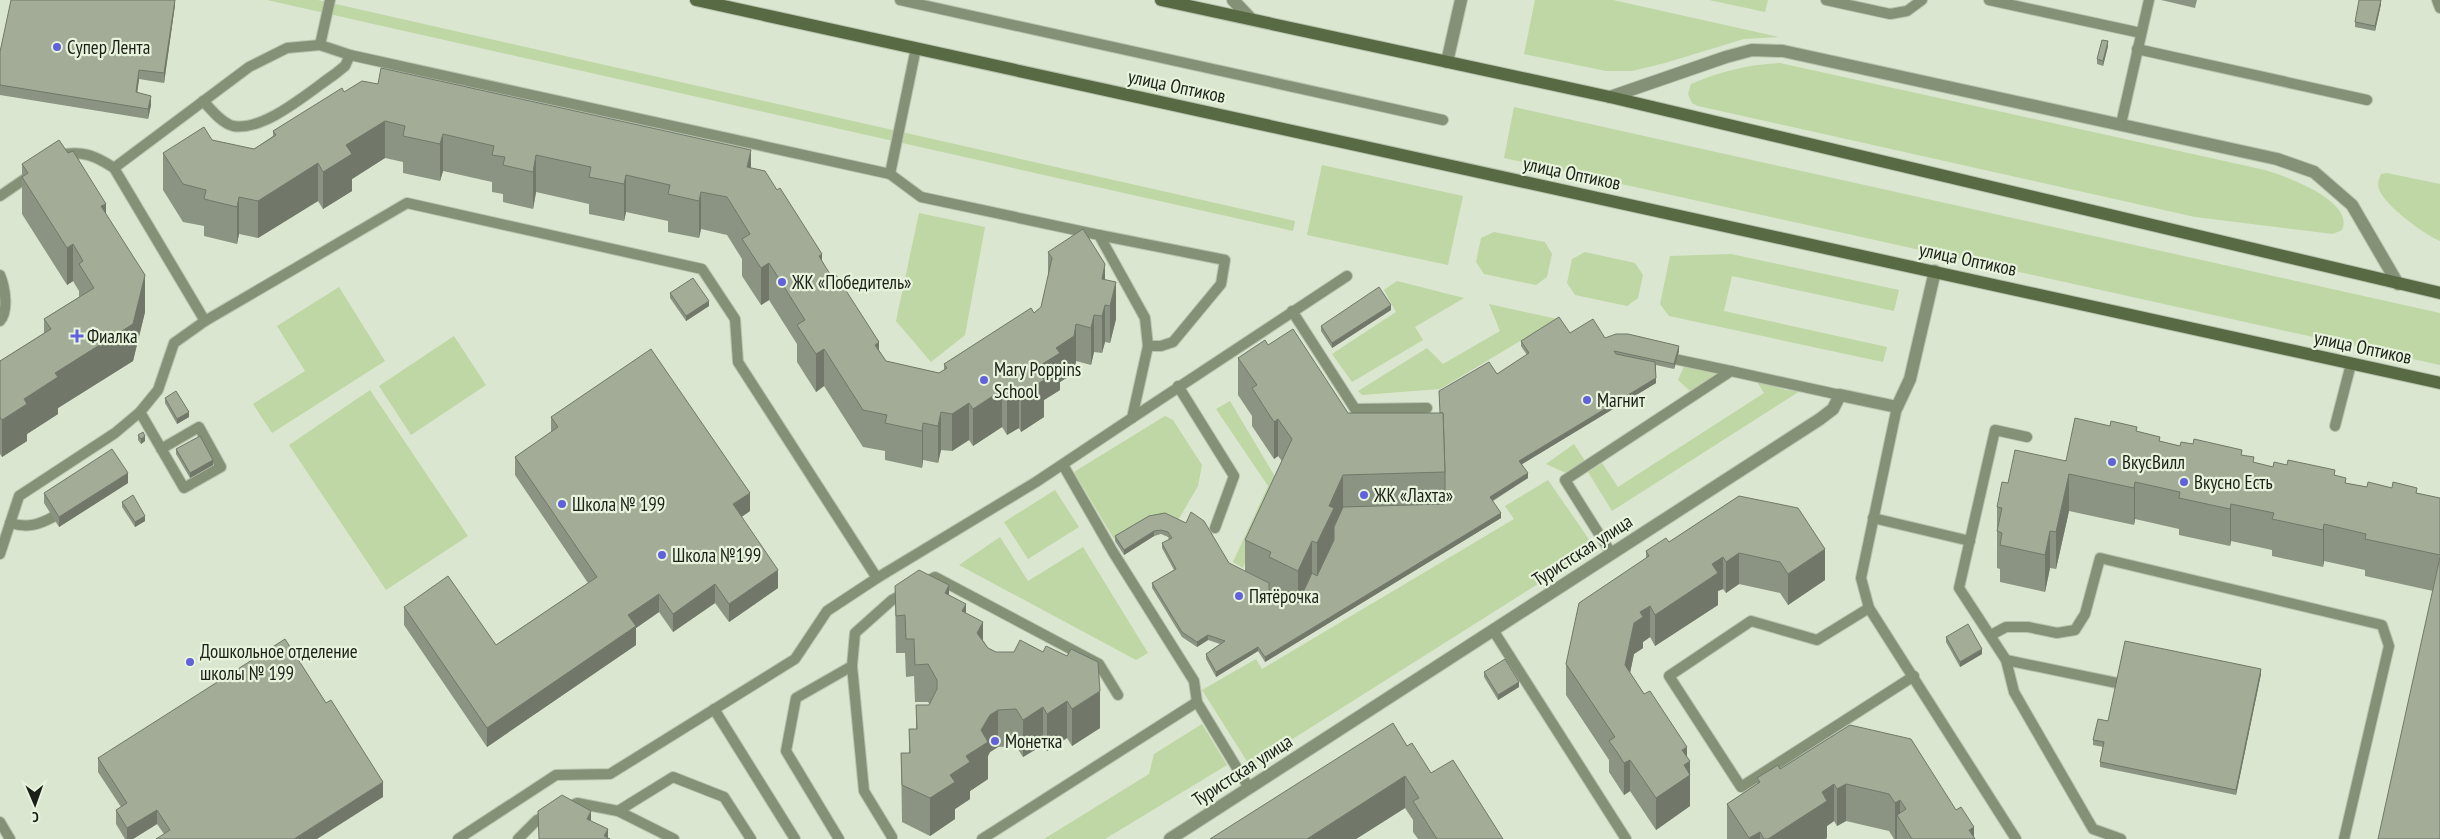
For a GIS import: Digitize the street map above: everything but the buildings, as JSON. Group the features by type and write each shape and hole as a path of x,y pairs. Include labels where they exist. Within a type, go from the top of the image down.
{"street":[{"name":"улица Оптиков","path":"696,0 2440,383"},
{"path":"1161,0 1610,97 2440,293"},
{"path":"1233,0 1251,20"},
{"path":"1447,62 1461,0"},
{"path":"1610,97 1726,57 1752,50 1783,51 2277,159 2314,172 2352,205 2398,284"},
{"path":"1840,395 1897,407 1910,379 1935,271"},
{"name":"Туристская улица","path":"1170,839 1820,419 1833,409 1840,395"}],"lane":[{"path":"320,45 330,0"},
{"path":"900,0 1443,120"},
{"path":"1826,0 1890,14 1907,11 1922,0"},
{"path":"1989,0 2141,33"},
{"path":"2121,124 2149,0"},
{"path":"2437,0 2440,8"},
{"path":"114,168 249,67 287,48 320,45 350,55 890,174 921,197 1225,260 1221,284 1173,342 1161,346 1148,346"},
{"path":"890,174 916,48"},
{"path":"2137,49 2367,100"},
{"path":"203,101 231,126 248,126 263,122 335,74 345,66 350,55"},
{"path":"0,196 58,155 72,152 88,154 114,168 205,321"},
{"path":"0,554 19,496 115,433 140,412 158,390 174,343 205,321 407,203 702,269 735,319 738,362 877,578"},
{"path":"1099,235 1145,318 1148,346 1132,418"},
{"path":"0,275 5,296 3,318 0,321"},
{"path":"458,839 556,775 610,774 795,660 827,611 877,578 1063,465 1178,386 1347,276"},
{"path":"1292,311 1355,409 1426,408"},
{"path":"1658,356 1840,395"},
{"path":"2335,426 2351,364"},
{"path":"1611,554 1565,480 1731,371"},
{"path":"1178,386 1234,476 1215,528"},
{"path":"1897,407 1861,578 1869,608 2016,839"},
{"path":"140,412 161,449 184,488 221,467 199,427 161,449"},
{"path":"2027,437 1995,430 1959,588 2006,660 2014,692 2093,829 2121,839"},
{"path":"1063,465 1194,681 1197,702 1249,788"},
{"path":"10,523 24,527 38,525 54,518"},
{"path":"1873,518 1970,541"},
{"path":"1991,635 2006,626 2028,626 2057,632 2074,630 2085,614 2100,558 2382,625 2389,646 2344,839"},
{"path":"892,837 864,791 852,666 855,633 892,600 935,578 1099,664 1118,695"},
{"path":"1869,608 1817,640 1751,621 1669,676 1741,786 1914,676"},
{"path":"1493,630 1626,839"},
{"path":"2006,660 2117,683"},
{"path":"839,839 786,751 796,698 852,666"},
{"path":"982,839 1197,702"},
{"path":"714,709 794,839"},
{"path":"618,811 673,777 724,797 751,839"},
{"path":"518,839 537,820 577,803 618,811 674,839"},
{"path":"0,822 10,839"}],"green space":[{"path":"267,0 318,0 1295,221 1293,231"},
{"path":"1535,0 1613,0 1779,37 1744,39 1632,71 1606,71 1524,54"},
{"path":"1709,0 1768,0 1765,12"},
{"path":"1780,63 2265,170 2302,184 2329,200 2338,209 2343,219 2342,230 2333,234 2195,217 1698,106 1692,103 1688,94 1691,84 1724,72 1756,65"},
{"path":"1514,107 2440,313 2440,365 1504,158"},
{"path":"1322,165 1463,196 1448,265 1307,235"},
{"path":"2387,173 2440,184 2440,241 2406,219 2382,196 2378,182 2381,174"},
{"path":"919,213 985,227 965,335 931,362 896,321"},
{"path":"1494,232 1545,242 1552,254 1547,277 1536,285 1484,274 1476,262 1481,238"},
{"path":"1585,252 1635,263 1643,275 1638,298 1627,306 1575,295 1567,283 1572,259"},
{"path":"1731,254 1899,290 1894,311 1732,276 1724,311 1887,347 1883,362 1669,316 1660,304 1670,256"},
{"path":"1397,281 1464,298 1415,327 1423,340 1352,382 1332,354 1396,312 1384,290"},
{"path":"339,287 385,361 272,433 253,404 305,371 277,326"},
{"path":"1489,304 1557,319 1440,389 1362,395 1358,391 1427,348 1443,364 1500,331"},
{"path":"454,336 486,385 411,435 379,386"},
{"path":"1684,366 1717,373 1690,391 1678,380"},
{"path":"1756,380 1786,390 1800,391 1612,511 1588,472 1602,463 1618,487 1764,393"},
{"path":"370,390 468,536 386,590 289,445"},
{"path":"1230,401 1280,485 1243,568 1233,562 1268,486 1216,409"},
{"path":"1165,416 1173,420 1202,465 1198,486 1177,522 1135,526 1114,539 1074,472"},
{"path":"1574,444 1585,461 1566,473 1546,464"},
{"path":"1548,480 1595,548 1250,766 1202,690 1256,659 1262,669 1514,519 1505,506"},
{"path":"1055,490 1079,527 1028,559 1004,522"},
{"path":"1000,537 1028,581 1083,547 1148,653 1136,660 959,565"},
{"path":"1202,724 1227,765 1105,839 1044,839 1149,774 1154,754"}],"place":[{"name":"Супер Лента","path":"57,47"},
{"name":"ЖК «Победитель»","path":"782,282"},
{"name":"Фиалка","path":"77,336"},
{"name":"Mary Poppins School","path":"984,380"},
{"name":"Магнит","path":"1587,400"},
{"name":"ВкусВилл","path":"2112,462"},
{"name":"Вкусно Есть","path":"2184,482"},
{"name":"ЖК «Лахта»","path":"1364,495"},
{"name":"Школа № 199","path":"562,504"},
{"name":"Школа №199","path":"662,555"},
{"name":"Пятёрочка","path":"1239,596"},
{"name":"Дошкольное отделение школы № 199","path":"190,662"},
{"name":"Монетка","path":"995,741"}]}
